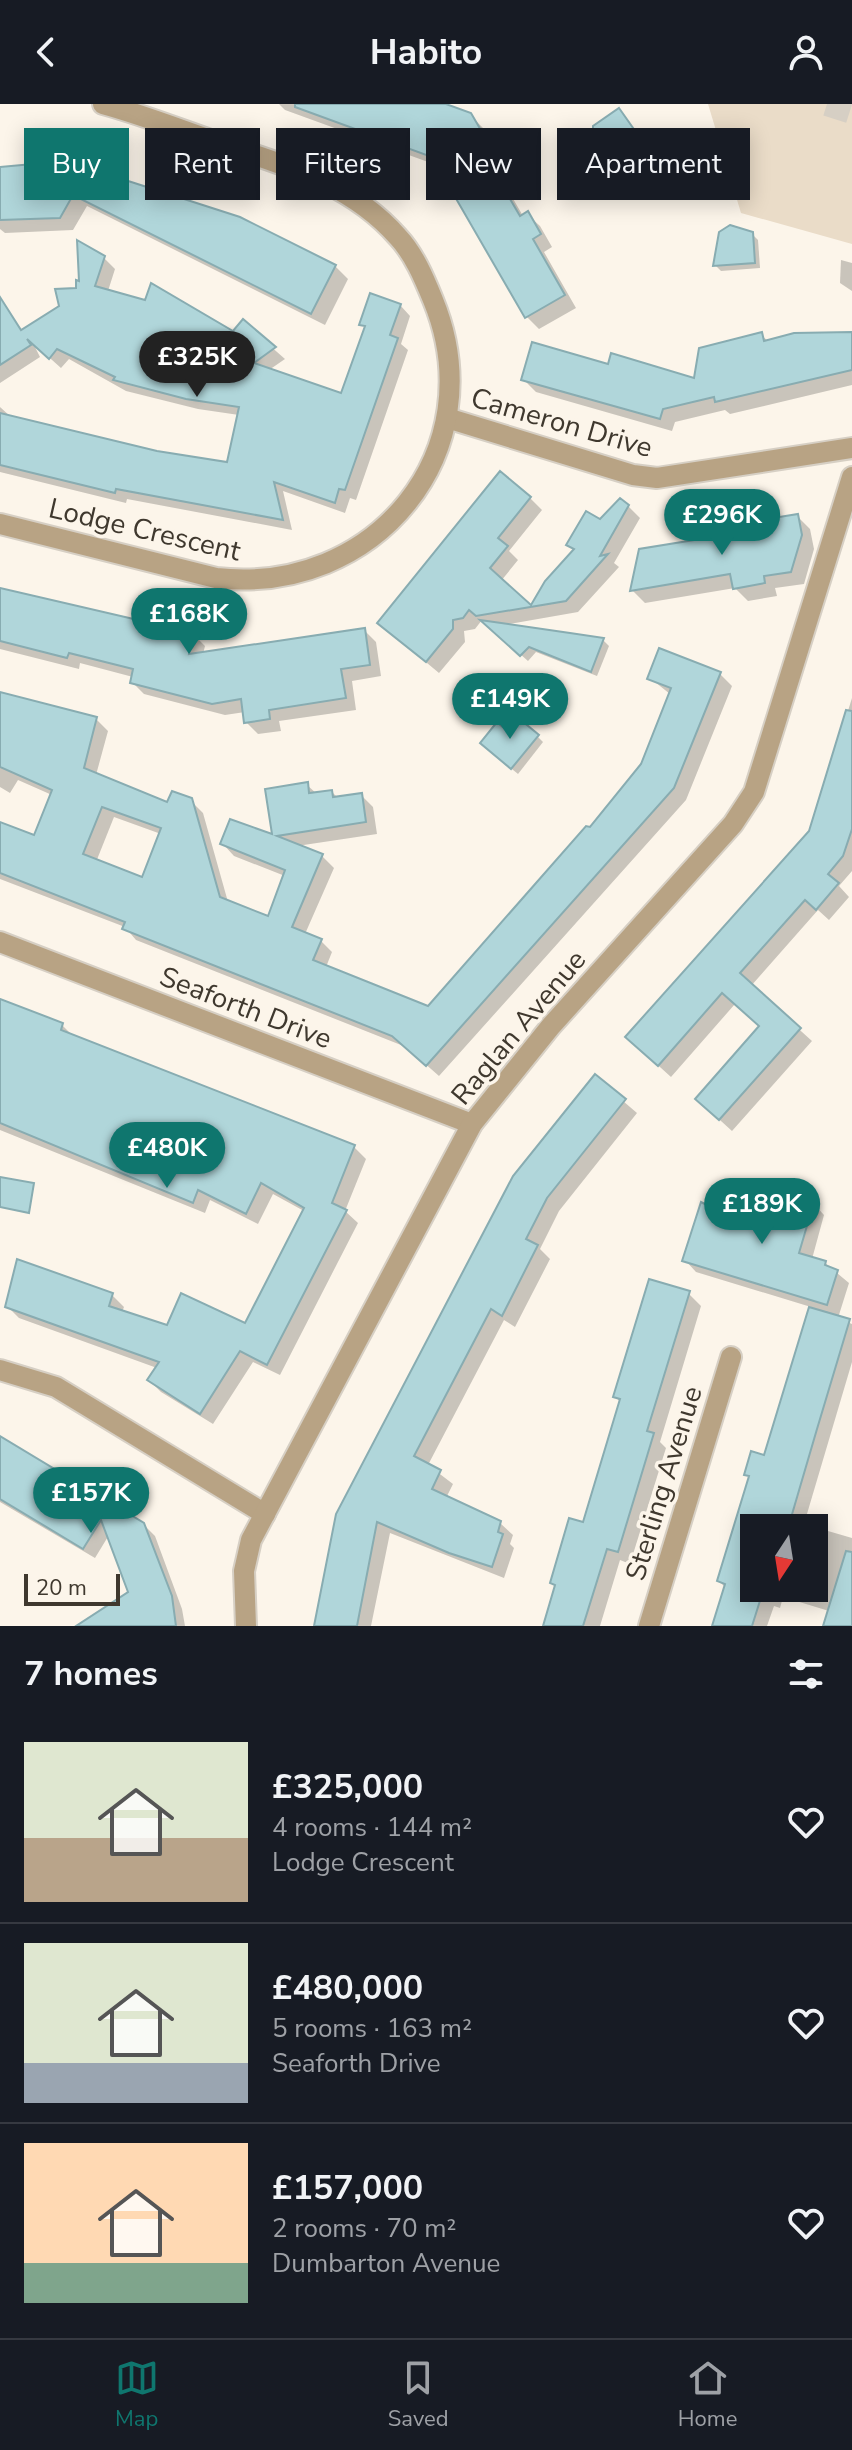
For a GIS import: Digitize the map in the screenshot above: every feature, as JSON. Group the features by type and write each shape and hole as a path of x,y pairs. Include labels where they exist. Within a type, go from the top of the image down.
{"street":[{"name":"Lodge Crescent","path":"0,524 216,578 245,581 306,573 330,565 393,518 416,492 433,463 447,418 450,365 443,325 412,255 385,223 360,201 305,172 103,104"},
{"name":"Cameron Drive","path":"447,418 633,475 657,478 852,448"},
{"path":"852,448 852,454"},
{"name":"Raglan Avenue","path":"246,1626 244,1571 251,1540 472,1124 551,1026 742,811 758,778 852,477"},
{"name":"Seaforth Drive","path":"0,942 472,1124"},
{"name":"Sterling Avenue","path":"649,1626 731,1357"},
{"path":"0,1370 56,1387 265,1514"}],"shaded area":[{"path":"708,104 852,104 852,244 741,213 737,200 750,200 750,128 715,128"}],"building":[{"path":"295,104 446,104 471,113 480,128 426,128 426,155 410,149 410,128 353,128 295,107"},
{"path":"619,108 633,128 593,128"},
{"path":"24,165 24,200 70,200 60,218 0,220 0,167"},
{"path":"129,181 145,186 145,200 187,200 240,217 336,265 311,314 83,200 129,200"},
{"path":"457,200 511,200 520,216 528,211 541,234 533,239 565,295 525,318"},
{"path":"730,225 753,232 755,263 713,266 719,232"},
{"path":"77,240 105,256 95,286 145,300 151,283 233,331 243,319 276,347 254,363 341,393 365,326 359,325 370,293 401,304 390,335 398,338 345,490 339,489 335,503 274,482 283,520 116,489 115,493 0,465 0,413 157,451 227,462 239,407 186,399 113,380 115,377 57,349 49,359 27,339 31,345 0,365 0,297 21,330 59,306 55,289 76,288 76,280 79,281"},
{"path":"762,332 764,341 794,333 852,332 852,370 715,402 714,397 663,409 660,419 521,380 532,342 608,364 611,353 694,378 699,348"},
{"path":"500,471 531,497 498,538 508,546 490,568 531,605 545,581 574,549 566,545 586,511 600,519 620,498 629,505 600,556 608,554 566,601 476,616 469,610 463,618 453,620 453,629 426,662 377,623"},
{"path":"798,514 802,535 791,572 764,576 765,583 733,589 730,574 630,591 639,549 775,527 773,518"},
{"path":"0,588 194,633 189,654 365,628 370,665 341,669 346,698 269,710 270,719 244,723 241,699 212,704 130,683 133,669 69,653 67,658 0,641"},
{"path":"480,620 604,638 591,672 529,647 520,656"},
{"path":"659,648 721,672 674,788 426,1066 392,1036 122,929 125,922 0,873 0,822 34,835 52,790 0,767 0,692 97,717 84,768 167,802 172,791 192,798 220,897 268,916 285,870 220,844 230,819 272,834 265,789 308,782 309,793 332,790 333,797 362,793 366,822 277,836 323,854 292,927 322,939 313,960 428,1006 586,826 590,827 641,764 671,688 647,679","holes":["102,807 161,828 142,877 83,854"]},
{"path":"846,710 852,711 852,829 843,856 828,874 839,883 816,910 805,900 740,973 801,1028 719,1120 695,1099 759,1026 722,993 658,1066 625,1037 809,831"},
{"path":"516,716 539,735 511,769 480,743 497,722 505,729"},
{"path":"0,999 63,1023 61,1030 355,1145 332,1203 347,1210 267,1365 240,1351 200,1414 147,1380 159,1362 5,1307 17,1259 113,1293 109,1306 167,1325 181,1293 245,1323 304,1208 261,1183 246,1214 198,1190 193,1203 0,1123"},
{"path":"595,1074 626,1099 547,1198 526,1239 538,1245 502,1316 491,1309 414,1456 441,1470 432,1489 501,1521 498,1532 503,1534 492,1567 449,1553 377,1522 357,1626 314,1626 336,1514 513,1176"},
{"path":"0,1177 34,1183 29,1213 0,1207"},
{"path":"754,1184 814,1202 799,1253 826,1261 825,1265 838,1270 827,1305 682,1261 701,1202 742,1223"},
{"path":"649,1279 690,1291 647,1431 654,1433 618,1552 607,1549 583,1626 543,1626 555,1585 550,1583 569,1518 583,1522 620,1399 613,1397"},
{"path":"809,1307 850,1319 792,1514 740,1514 740,1602 760,1602 752,1626 712,1626 725,1584 717,1581 749,1476 744,1475 751,1451 764,1455"},
{"path":"0,1436 144,1523 172,1596 176,1626 76,1626 128,1592 101,1520 83,1549 0,1499"},
{"path":"846,1551 852,1552 852,1626 823,1626"}],"tunnel":[{"path":"827,104 852,112"}]}
